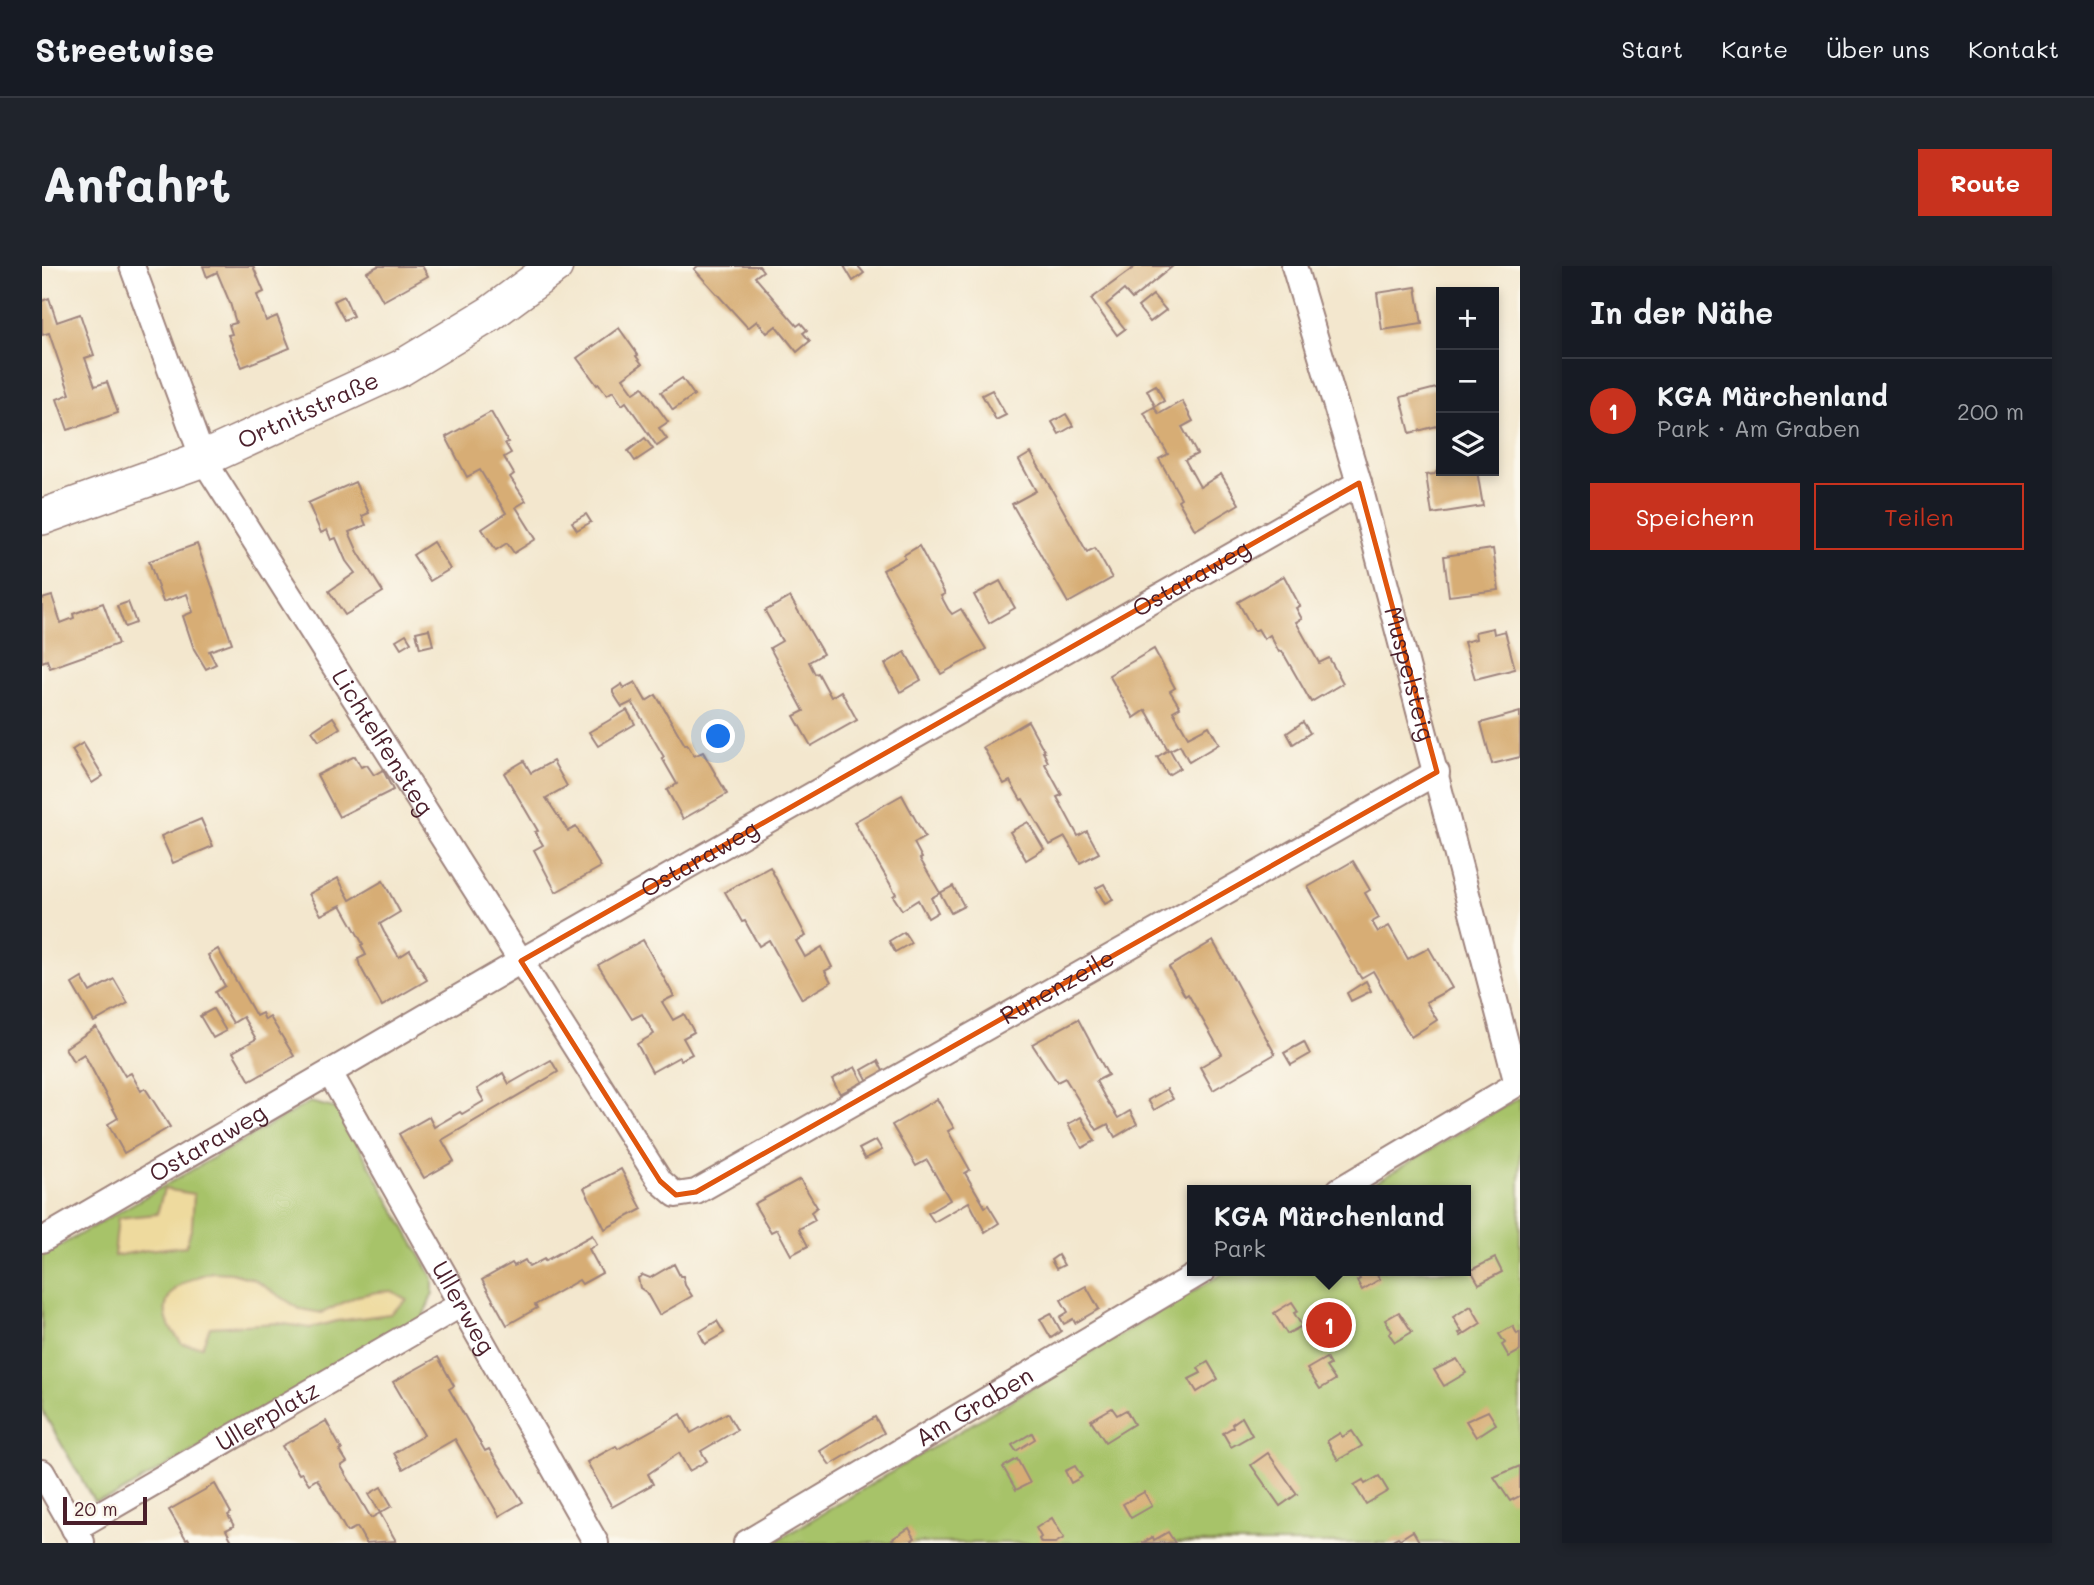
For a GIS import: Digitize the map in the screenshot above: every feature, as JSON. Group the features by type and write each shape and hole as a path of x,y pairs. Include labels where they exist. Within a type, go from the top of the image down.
{"street":[{"name":"Lichtelfensteg","path":"132,266 203,459 660,1181 676,1195"},
{"name":"Ortnitstraße","path":"42,517 203,459 401,368 490,314 555,266"},
{"name":"Muspelsteig","path":"1294,266 1359,483 1517,1084 1347,1185"},
{"name":"Ostaraweg","path":"42,1240 521,961 1359,483"},
{"name":"Runenzeile","path":"676,1195 696,1192 1437,772"},
{"name":"Ullerweg","path":"330,1073 596,1543"},
{"name":"Am Graben","path":"746,1543 1195,1276"},
{"name":"Ullerplatz","path":"78,1536 460,1305"},
{"path":"42,1472 78,1536"}],"highlighted area":[{"path":"1359,483 1437,772 696,1192 676,1195 660,1181 521,961"}],"green space":[{"path":"1520,1097 1520,1543 773,1543 1219,1276 1471,1276 1471,1185 1370,1185"},
{"path":"310,1102 338,1109 433,1278 433,1293 422,1319 113,1497 94,1501 42,1410 42,1256"}],"sand":[{"path":"164,1189 194,1194 192,1226 186,1246 114,1256 118,1218 157,1214"},
{"path":"212,1272 231,1273 253,1279 300,1309 322,1313 357,1296 377,1292 392,1291 407,1300 390,1314 337,1321 310,1328 278,1323 210,1327 202,1346 182,1344 169,1325 166,1304 176,1289 184,1283"}],"building":[{"path":"203,266 253,266 264,292 257,295 266,321 277,316 290,348 242,367 228,335 232,334 229,325 236,323 230,303 217,272 207,277"},
{"path":"378,266 422,266 428,276 383,301 367,272"},
{"path":"698,266 759,266 763,271 755,277 797,326 801,323 807,330 803,333 810,341 797,352 776,326 767,333 757,321 748,328 694,269"},
{"path":"844,266 858,266 864,273 853,281"},
{"path":"1136,266 1173,266 1132,299 1124,290 1106,305 1125,329 1117,335 1091,299"},
{"path":"1416,287 1422,324 1382,330 1377,293"},
{"path":"1153,295 1166,310 1150,322 1138,307"},
{"path":"344,296 353,316 344,320 334,301"},
{"path":"49,298 57,322 80,314 94,355 85,358 95,386 107,382 118,413 68,430 57,399 70,394 49,333 42,335 42,301"},
{"path":"619,328 642,364 623,378 634,393 643,387 668,422 659,428 667,439 657,446 626,402 622,405 613,391 607,395 577,358"},
{"path":"682,378 694,395 673,410 661,392"},
{"path":"1156,385 1164,401 1155,406 1147,390"},
{"path":"1436,388 1436,426 1410,433 1401,397"},
{"path":"992,390 1006,415 996,420 982,395"},
{"path":"1182,401 1193,421 1182,427 1197,454 1185,460 1200,487 1221,474 1239,504 1195,530 1159,459 1168,454 1144,413 1154,407 1159,414"},
{"path":"491,412 508,442 505,443 511,453 504,457 514,474 510,477 526,501 516,507 536,539 514,553 507,543 496,550 482,529 506,513 480,470 467,477 446,437"},
{"path":"1066,414 1073,426 1059,434 1052,422"},
{"path":"645,438 653,449 635,461 628,451"},
{"path":"1031,453 1087,552 1095,548 1112,578 1068,603 1012,504 1036,491 1019,460"},
{"path":"1426,475 1478,476 1483,506 1432,514"},
{"path":"355,482 369,513 362,516 366,525 349,532 383,592 345,615 329,591 355,573 346,561 336,538 331,540 327,530 321,533 308,503"},
{"path":"586,514 591,522 577,530 572,522"},
{"path":"433,542 450,569 430,581 413,555"},
{"path":"197,544 232,643 209,651 216,664 206,669 194,649 183,616 193,612 187,594 163,602 149,561"},
{"path":"919,546 945,594 941,596 948,609 952,614 961,609 986,649 941,674 883,570 905,558 904,555"},
{"path":"1493,549 1499,590 1449,596 1444,556"},
{"path":"1284,576 1300,606 1296,608 1302,619 1296,622 1319,663 1329,658 1343,683 1311,702 1282,651 1279,652 1270,635 1264,639 1258,629 1254,631 1238,602"},
{"path":"1000,581 1015,608 989,623 974,595"},
{"path":"52,596 61,623 74,618 73,614 103,603 118,644 50,668 47,660 42,662 42,599"},
{"path":"790,597 823,654 809,662 815,674 818,673 831,697 841,691 857,720 811,746 794,716 804,711 770,648 782,641 765,611"},
{"path":"128,602 136,623 125,627 117,606"},
{"path":"1493,628 1494,634 1505,631 1515,669 1475,679 1464,642 1476,639 1475,632"},
{"path":"429,629 433,645 420,648 416,632"},
{"path":"406,634 411,642 401,648 396,640"},
{"path":"1154,649 1175,688 1170,691 1180,707 1173,711 1188,737 1209,726 1219,744 1189,762 1180,745 1170,750 1180,768 1168,775 1157,757 1168,750 1146,710 1134,718 1109,675"},
{"path":"905,652 921,680 900,692 885,664"},
{"path":"635,682 646,701 656,695 694,756 703,752 727,794 683,819 667,790 677,784 662,758 664,757 632,702 622,707 613,693 613,690 622,684 624,688"},
{"path":"627,710 635,724 598,746 589,732"},
{"path":"1520,712 1520,757 1492,764 1481,723"},
{"path":"333,717 340,728 319,741 312,731"},
{"path":"1028,721 1045,752 1048,762 1045,764 1062,795 1057,797 1078,836 1087,831 1099,853 1080,863 1065,837 1050,845 1023,799 1021,800 1010,781 1004,784 983,747"},
{"path":"1303,722 1310,733 1293,744 1287,733"},
{"path":"83,743 103,776 92,783 72,750"},
{"path":"355,756 361,767 367,765 374,775 383,770 393,790 339,817 317,775"},
{"path":"524,761 531,773 553,761 567,786 546,798 568,831 576,827 601,867 556,892 534,850 543,845 535,832 538,831 504,773"},
{"path":"902,795 925,837 914,843 922,858 920,859 940,893 931,898 938,912 928,918 918,900 902,910 893,896 896,894 854,822"},
{"path":"201,819 213,846 173,863 161,836"},
{"path":"1028,822 1044,849 1026,860 1010,832"},
{"path":"1353,861 1370,890 1365,893 1379,918 1372,922 1378,932 1389,926 1408,959 1429,948 1452,988 1426,1002 1437,1020 1411,1037 1373,971 1361,978 1308,887"},
{"path":"770,867 806,936 796,941 805,957 822,947 832,967 825,971 831,982 802,999 769,940 759,946 725,892"},
{"path":"338,878 350,900 383,881 400,912 380,924 399,957 410,950 427,980 382,1006 360,966 358,959 366,955 361,945 363,944 341,905 321,915 309,894"},
{"path":"1104,884 1113,900 1105,904 1096,888"},
{"path":"953,886 964,906 951,913 940,893"},
{"path":"904,932 911,943 895,952 889,941"},
{"path":"643,940 674,996 662,1002 673,1020 684,1014 694,1032 683,1038 692,1054 681,1060 679,1057 652,1072 637,1044 654,1034 642,1014 632,1019 598,965"},
{"path":"1213,941 1275,1054 1213,1090 1200,1067 1222,1054 1188,994 1185,996 1169,967"},
{"path":"218,949 256,1016 262,1013 265,1020 270,1017 294,1056 250,1081 233,1052 256,1039 243,1017 233,1023 215,992 225,986 208,955"},
{"path":"82,978 90,992 114,979 128,1003 94,1022 72,984"},
{"path":"1366,981 1371,991 1351,1001 1347,993"},
{"path":"213,1009 226,1031 213,1038 200,1016"},
{"path":"1078,1019 1108,1075 1096,1081 1104,1096 1118,1118 1130,1111 1137,1124 1115,1137 1108,1124 1097,1130 1065,1078 1057,1082 1032,1044"},
{"path":"96,1027 125,1076 131,1073 141,1091 145,1088 170,1127 124,1153 108,1124 118,1118 84,1054 73,1061 65,1048"},
{"path":"1304,1042 1310,1054 1291,1065 1284,1053"},
{"path":"551,1060 558,1072 442,1140 454,1161 424,1178 399,1134 429,1117 434,1127 460,1112 462,1114 484,1101 477,1089 503,1073 509,1084"},
{"path":"878,1061 885,1075 869,1083 862,1070"},
{"path":"855,1067 863,1082 840,1094 832,1079"},
{"path":"1167,1089 1173,1099 1154,1110 1148,1100"},
{"path":"937,1099 954,1128 948,1131 970,1170 965,1173 985,1207 988,1205 999,1223 985,1232 969,1202 934,1222 928,1213 950,1200 927,1160 916,1166 892,1125"},
{"path":"1081,1117 1095,1141 1082,1148 1068,1124"},
{"path":"876,1140 882,1150 865,1159 859,1149"},
{"path":"621,1169 642,1209 605,1229 584,1188"},
{"path":"800,1179 817,1207 811,1212 815,1220 799,1229 808,1246 791,1255 777,1229 771,1232 754,1204"},
{"path":"592,1235 597,1244 589,1249 602,1273 582,1284 579,1280 535,1305 537,1308 507,1325 482,1280 512,1263 514,1266 525,1260 529,1267 544,1259 545,1261"},
{"path":"1058,1255 1064,1265 1056,1269 1051,1260"},
{"path":"1495,1258 1502,1272 1479,1284 1471,1270"},
{"path":"674,1264 692,1296 659,1315 646,1292 640,1288 638,1278 643,1275 650,1278"},
{"path":"1358,1276 1378,1276 1380,1279 1362,1290 1357,1281 1360,1279"},
{"path":"1086,1286 1099,1309 1075,1323 1073,1319 1064,1324 1060,1317 1068,1312 1061,1300"},
{"path":"1292,1302 1298,1311 1294,1313 1302,1326 1287,1334 1274,1313"},
{"path":"1471,1306 1481,1323 1461,1336 1459,1333 1462,1332 1453,1317"},
{"path":"1399,1312 1412,1332 1395,1342 1389,1334 1392,1331 1385,1320"},
{"path":"1051,1313 1061,1331 1051,1338 1040,1319"},
{"path":"717,1321 724,1333 705,1344 699,1332"},
{"path":"1513,1326 1517,1334 1520,1332 1520,1351 1509,1357 1499,1334"},
{"path":"438,1357 454,1386 449,1389 485,1451 489,1449 523,1502 499,1516 455,1439 403,1469 394,1453 424,1435 393,1382"},
{"path":"1326,1358 1330,1365 1326,1367 1335,1380 1320,1389 1307,1369"},
{"path":"1457,1359 1466,1373 1444,1386 1434,1370"},
{"path":"1208,1362 1218,1379 1197,1392 1189,1379 1201,1373 1198,1368"},
{"path":"1112,1408 1117,1415 1126,1410 1134,1424 1105,1442 1091,1420"},
{"path":"1488,1411 1496,1424 1476,1437 1466,1421"},
{"path":"727,1413 737,1430 701,1451 707,1461 689,1471 679,1453 648,1474 653,1484 612,1507 587,1462 616,1446 618,1449 681,1414 691,1433"},
{"path":"875,1417 884,1433 830,1465 820,1451"},
{"path":"1242,1417 1252,1435 1231,1447 1223,1433"},
{"path":"326,1421 347,1462 341,1466 371,1518 380,1513 396,1541 366,1543 357,1527 347,1532 317,1479 309,1484 302,1473 299,1474 282,1446"},
{"path":"1352,1431 1362,1446 1338,1460 1327,1441 1340,1433 1342,1437"},
{"path":"1032,1433 1035,1439 1016,1451 1012,1445"},
{"path":"1268,1453 1297,1494 1280,1506 1251,1465"},
{"path":"1017,1459 1030,1483 1016,1490 1003,1467"},
{"path":"1075,1466 1082,1477 1071,1483 1065,1471"},
{"path":"1520,1466 1520,1496 1510,1501 1494,1477"},
{"path":"1379,1476 1388,1491 1366,1504 1354,1485 1363,1480 1365,1484"},
{"path":"215,1484 231,1513 228,1515 234,1526 226,1530 233,1543 191,1543 169,1510"},
{"path":"381,1487 392,1506 380,1513 369,1494"},
{"path":"1144,1492 1152,1506 1131,1518 1123,1504"},
{"path":"1052,1518 1064,1538 1055,1543 1041,1543 1036,1528"},
{"path":"909,1528 915,1538 912,1540 914,1543 895,1543 892,1539"},
{"path":"1413,1531 1420,1543 1387,1543 1398,1537 1400,1539"},
{"path":"1168,1532 1175,1543 1142,1543 1153,1537 1154,1540"}],"place":[{"name":"KGA Märchenland","path":"1329,1325"}]}
